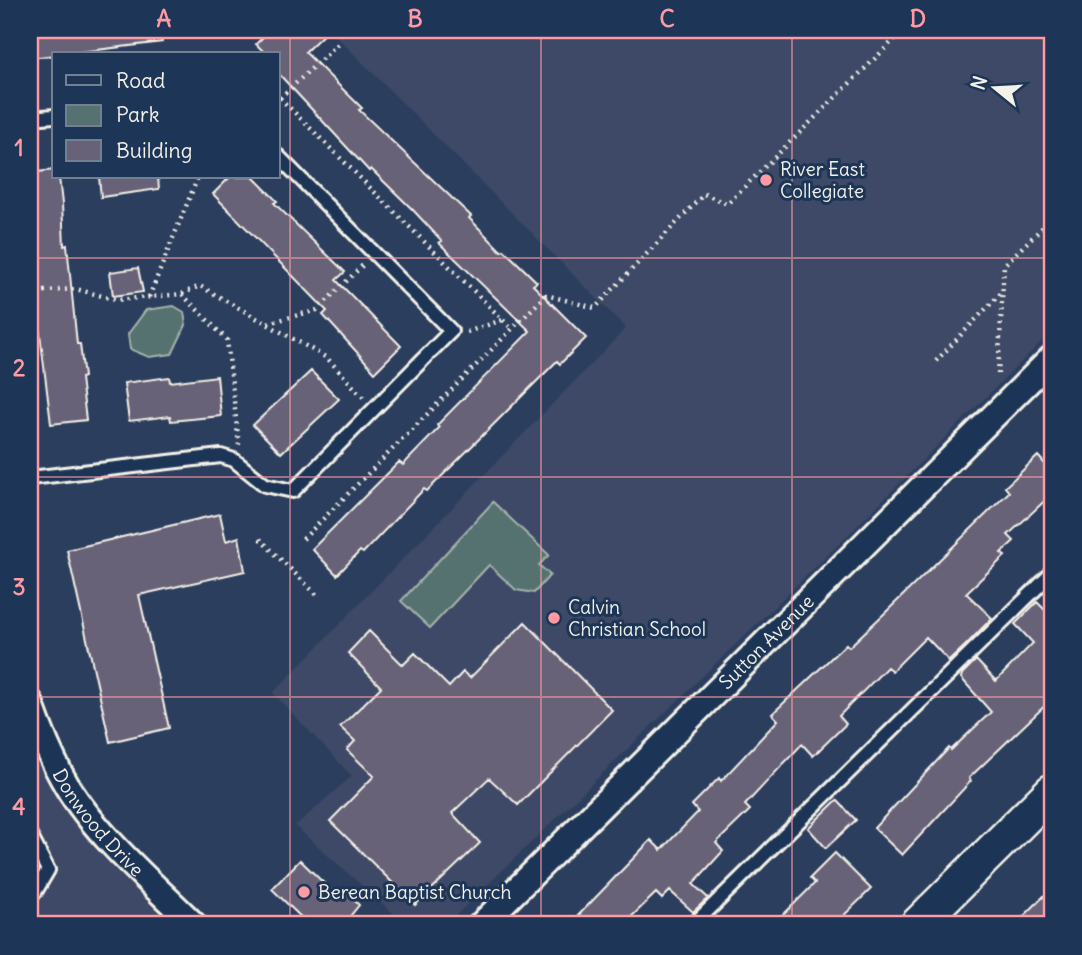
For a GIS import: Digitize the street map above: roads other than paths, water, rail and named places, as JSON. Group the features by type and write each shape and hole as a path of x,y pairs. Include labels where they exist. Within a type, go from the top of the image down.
{"street":[{"name":"Sutton Avenue","path":"481,925 907,499 1052,358"},
{"name":"Donwood Drive","path":"30,702 44,743 68,788 114,844 194,925"},
{"path":"917,925 1052,791"}],"lane":[{"path":"30,118 52,116"},
{"path":"30,478 221,456 234,460 265,485 293,491 452,331 280,158"},
{"path":"693,925 1052,573"},
{"path":"30,835 48,870 35,892 30,895"}],"place":[{"name":"River East Collegiate","path":"766,180"},
{"name":"Calvin Christian School","path":"554,618"},
{"name":"Berean Baptist Church","path":"304,892"}]}
